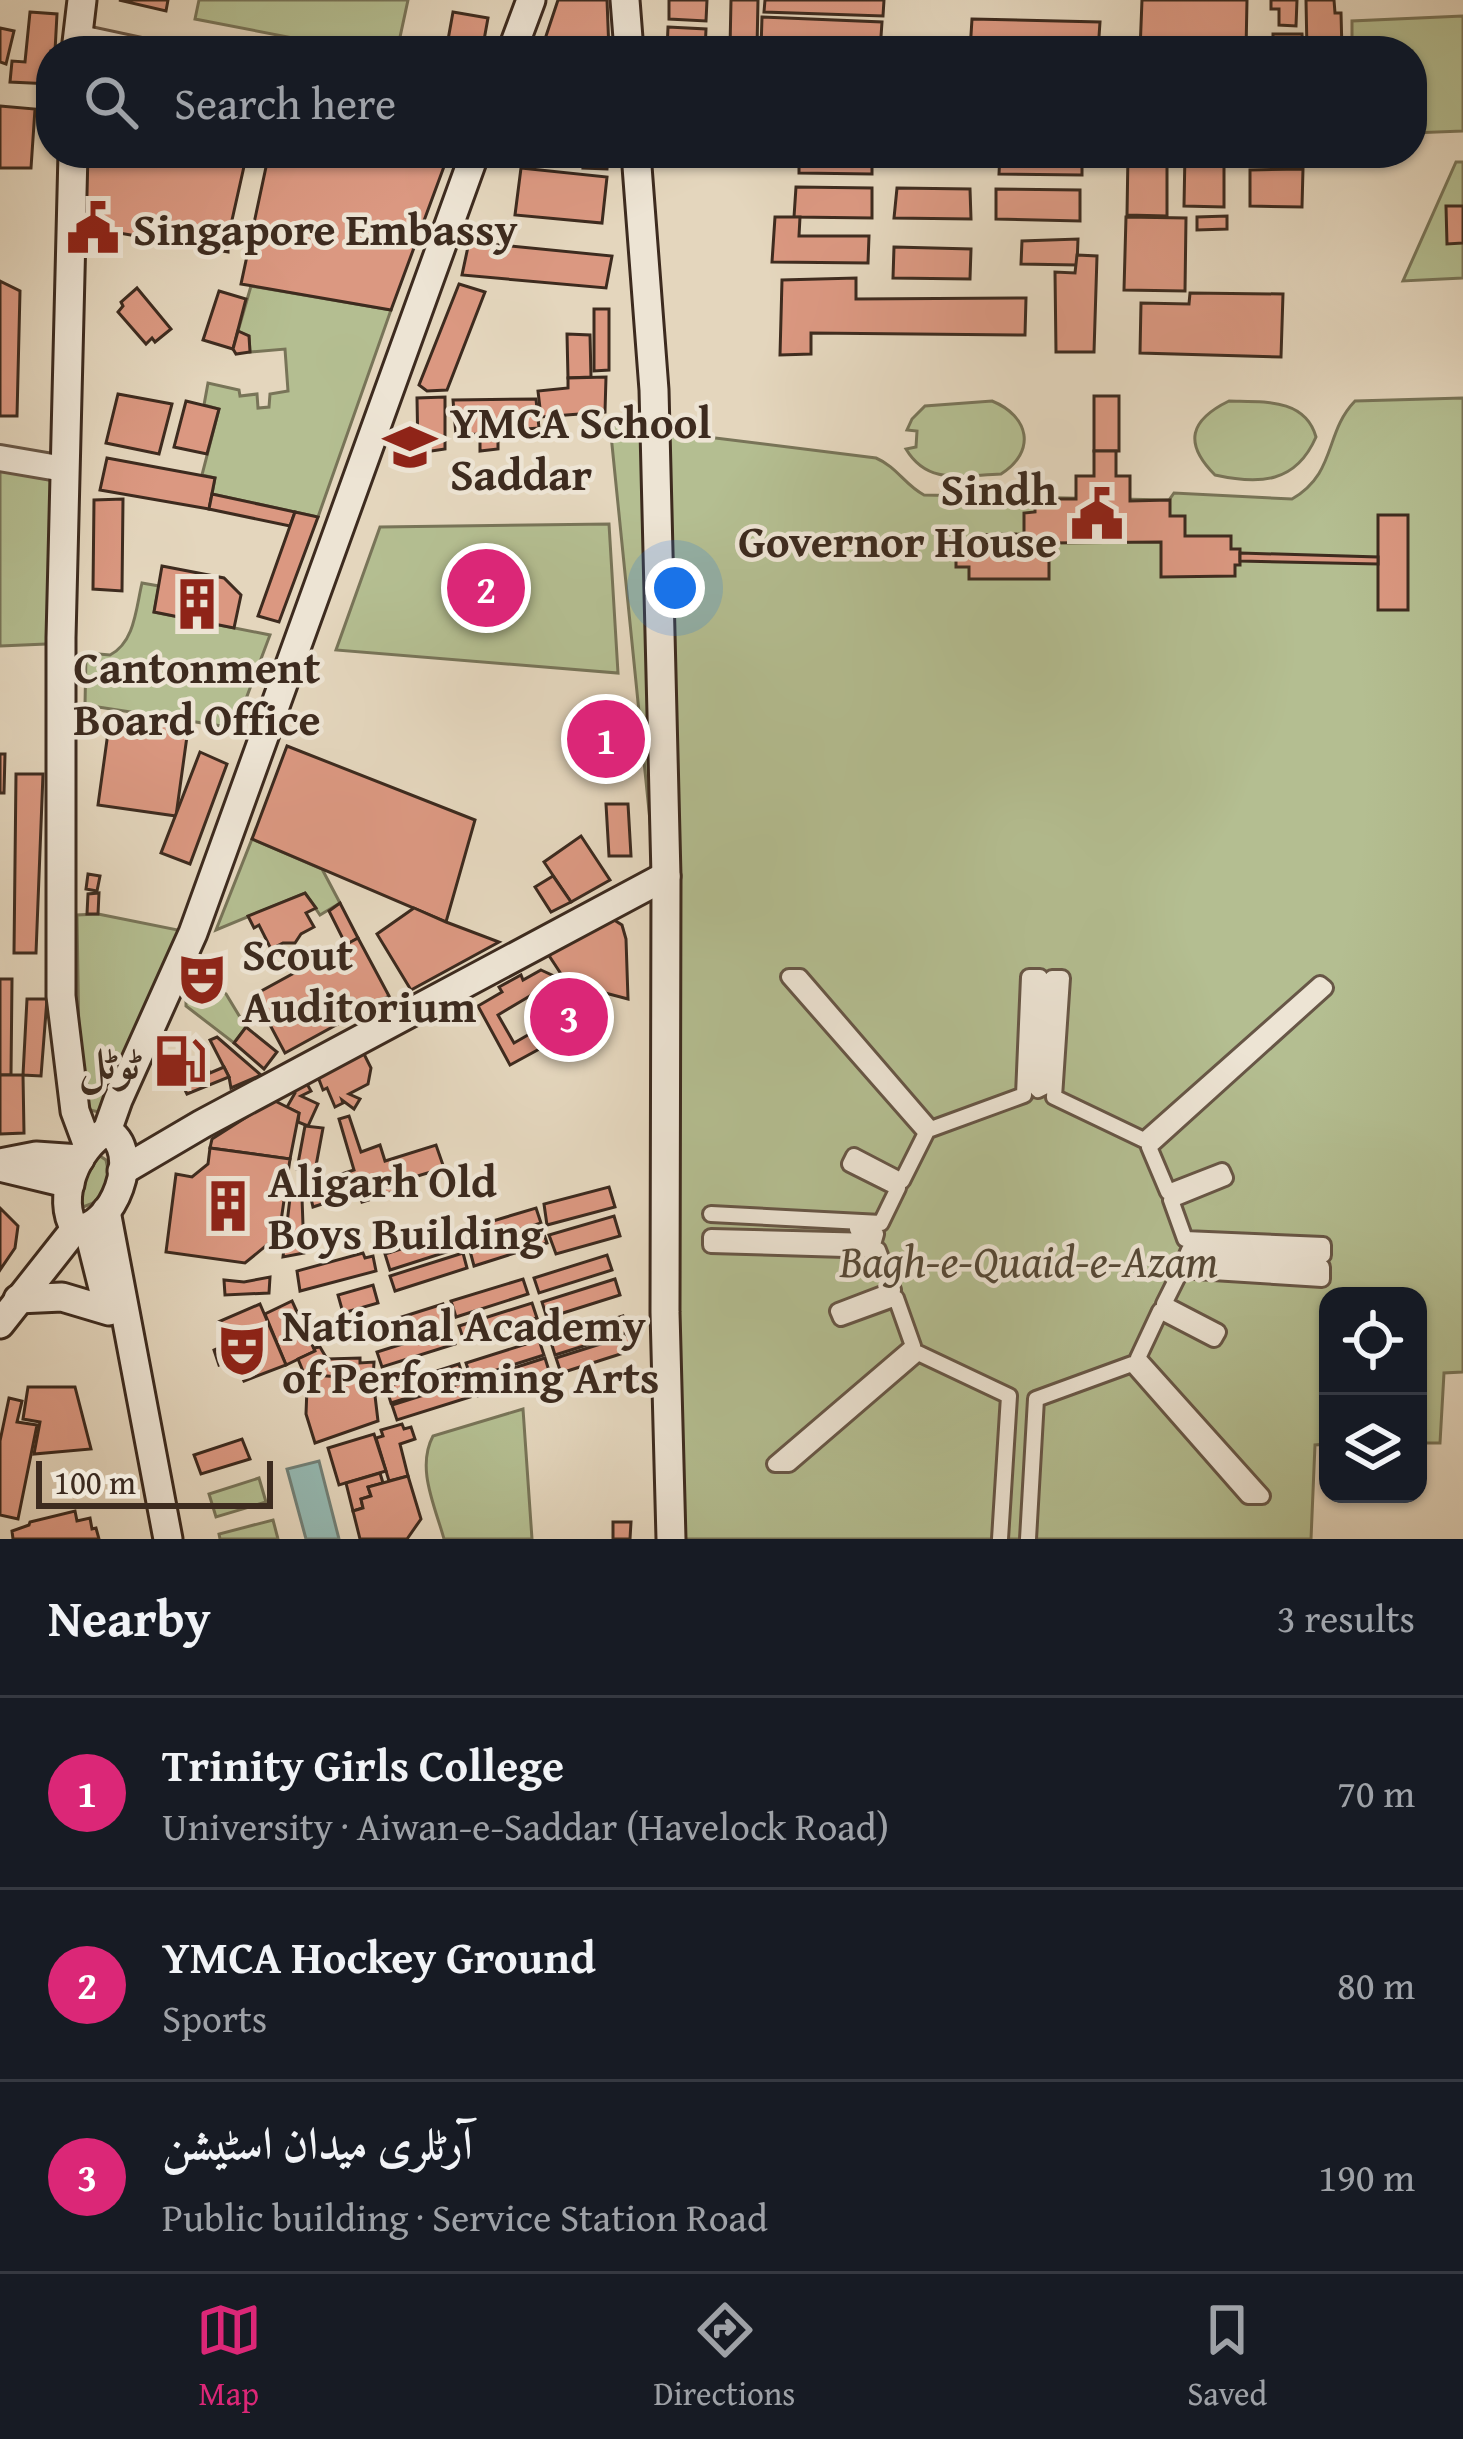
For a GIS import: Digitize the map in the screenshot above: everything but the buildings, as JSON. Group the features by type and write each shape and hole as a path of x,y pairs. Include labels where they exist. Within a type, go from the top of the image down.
{"main road":[{"path":"77,36 82,0"},
{"path":"518,36 531,0"},
{"path":"625,0 628,36"},
{"path":"0,1324 118,1186 75,1111 61,996 61,661 73,168"},
{"path":"90,1223 68,1216 98,1156 135,1107 153,1024 238,812 471,168"},
{"path":"637,168 654,390 666,876 665,1312 671,1539"},
{"path":"0,1165 36,1156 98,1156 202,1124 666,876"},
{"path":"90,1223 153,1539"},
{"path":"90,1223 168,1539"},
{"path":"18,1299 62,1297 109,1311"}],"street":[{"path":"0,458 64,469"},
{"path":"1004,1539 1009,1396 918,1353 789,1464 776,1464 913,1346 896,1298 841,1318 838,1311 893,1290 878,1250 711,1245 711,1237 871,1243 876,1238 872,1231 711,1223 711,1214 881,1223 898,1188 850,1164 854,1156 902,1181 926,1133 789,977 800,977 931,1129 1024,1095 1029,977 1040,977 1033,1084 1038,1090 1046,1086 1052,978 1062,978 1054,1096 1144,1140 1320,984 1325,988 1149,1147 1168,1192 1222,1171 1225,1178 1171,1200 1185,1239 1323,1245 1323,1255 1189,1250 1186,1257 1191,1262 1322,1267 1322,1279 1180,1270 1164,1304 1218,1332 1214,1339 1160,1311 1138,1358 1262,1496 1248,1496 1132,1364 1036,1399 1025,1539"},
{"path":"1004,1539 1015,1407 1025,1400 1030,1405 1025,1539"}],"green space":[{"path":"199,0 408,0 400,36 283,36 195,19"},
{"path":"1463,16 1463,131 1427,132 1427,36 1352,36 1352,21"},
{"path":"1456,162 1463,162 1463,278 1403,281"},
{"path":"251,286 391,310 318,517 212,494 215,478 202,475 219,409 204,405 208,383 239,390 240,396 257,394 258,408 269,407 270,394 288,391 285,349 250,352 249,336 238,331"},
{"name":"Bagh-e-Quaid-e-Azam","path":"1463,398 1463,1372 1444,1373 1440,1443 1427,1443 1427,1287 1319,1287 1319,1445 1315,1445 1311,1539 671,1539 666,979 610,425 876,458 924,495 1169,500 1174,493 1292,499 1324,465 1338,426 1355,401"},
{"path":"992,401 1014,416 1024,434 1020,455 1001,474 936,473 915,461 906,449 916,447 917,431 907,430 925,406"},
{"path":"1229,401 1293,409 1303,415 1316,437 1298,464 1275,477 1247,480 1215,475 1198,453 1195,433 1206,416"},
{"path":"0,458 65,469 69,643 0,646"},
{"path":"609,524 618,673 336,650 380,527"},
{"path":"142,583 159,586 154,612 270,635 235,728 85,705 86,653 110,655 125,642"},
{"path":"252,839 322,869 340,903 320,915 305,893 216,930"},
{"path":"98,914 193,933 123,1117 80,1108 77,915"},
{"path":"195,980 226,994 246,1027 234,1043 186,1006"},
{"path":"100,1156 107,1166 105,1187 96,1202 83,1207 83,1179"},
{"path":"523,1409 532,1539 444,1539 427,1474 433,1436"},
{"path":"259,1478 266,1502 216,1517 209,1494"},
{"path":"273,1520 278,1539 220,1539 219,1534"}],"water":[{"path":"319,1461 339,1539 306,1539 287,1469"}],"place":[{"name":"Singapore Embassy","path":"93,228"},
{"name":"YMCA School Saddar","path":"410,447"},
{"name":"Sindh Governor House","path":"1097,514"},
{"name":"YMCA Hockey Ground","path":"486,588"},
{"name":"Cantonment Board Office","path":"197,604"},
{"name":"Trinity Girls College","path":"606,739"},
{"name":"Scout Auditorium","path":"202,979"},
{"name":"آرٹلری میدان اسٹیشن","path":"569,1017"},
{"name":"ٹوٹل","path":"180,1061"},
{"name":"Aligarh Old Boys Building","path":"228,1206"},
{"name":"National Academy of Performing Arts","path":"242,1350"}]}
